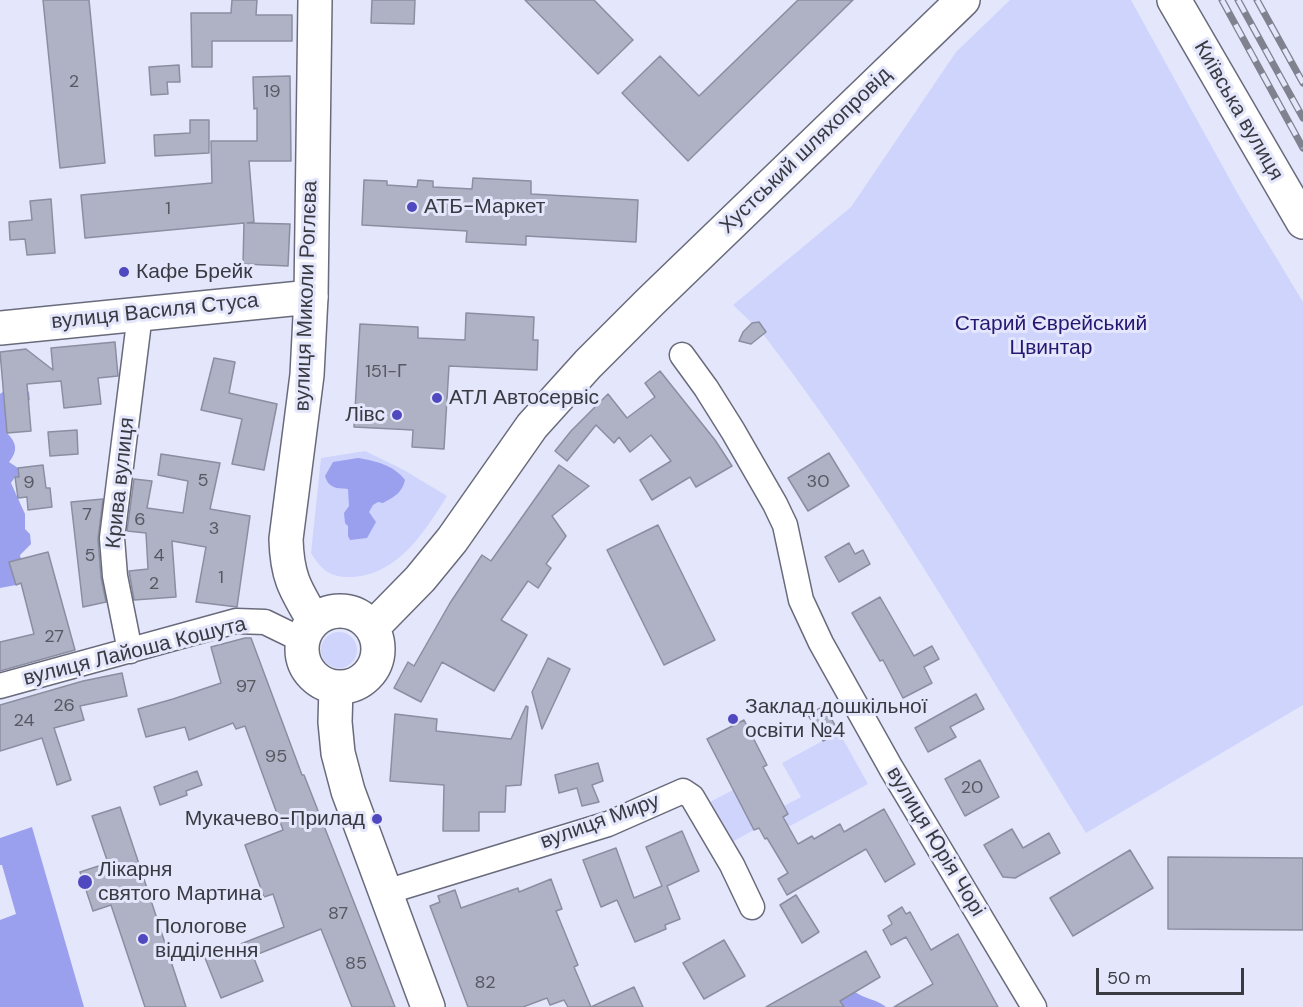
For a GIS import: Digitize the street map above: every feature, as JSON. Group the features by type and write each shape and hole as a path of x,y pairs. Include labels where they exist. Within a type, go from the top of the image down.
{"main road":[{"name":"вулиця Миколи Роглєва","path":"308,631 290,576 286,539 307,375 311,297 315,0"},
{"name":"Хустський шляхопровід","path":"372,628 420,579 452,540 532,426 588,364 963,0"},
{"name":"Київська вулиця","path":"1174,0 1303,222"},
{"name":"вулиця Василя Стуса","path":"0,328 311,297"},
{"path":"336,611 348,612 359,616 372,628 379,645 378,658 373,669 364,679 353,685 336,688 318,682 309,674 303,663 301,652 308,631 324,614 336,611"},
{"path":"336,688 335,722 338,753 348,791 428,1007"}],"street":[{"name":"Крива вулиця","path":"130,651 115,576 112,538 140,314"},
{"name":"вулиця Юрія Чорі","path":"682,355 722,413 775,504 785,525 801,600 820,643 891,768 1035,1007"},
{"name":"вулиця Лайоша Кошута","path":"0,686 244,621 264,622 308,631"},
{"name":"вулиця Миру","path":"386,892 608,824 682,791 692,797 732,865 752,907"}],"green space":[{"name":"Старий Єврейський Цвинтар","path":"1010,0 1131,0 1239,196 1303,302 1303,705 1086,833 931,579 850,455 763,334 751,344 744,342 741,336 752,323 733,305 851,207 956,52"},
{"path":"365,451 404,470 447,496 418,538 394,562 364,575 341,577 326,571 311,553 321,458"},
{"path":"339,632 351,638 357,650 351,662 339,668 327,662 321,650 327,638"},
{"path":"839,732 868,784 788,827 783,817 784,806 801,797 782,763"},
{"path":"767,772 770,780 737,798 754,830 732,842 708,803"}],"shaded area":[{"path":"22,388 29,392 30,400 23,405 7,433 15,447 9,462 18,468 19,477 15,477 11,483 25,514 25,529 30,534 31,544 20,555 21,559 10,562 16,585 0,588 0,394 4,391"},
{"path":"358,458 390,467 405,480 402,488 394,497 373,505 369,512 376,522 367,538 350,540 344,513 349,506 348,489 331,486 325,476 333,462"},
{"path":"32,827 84,1007 0,1007 0,920 16,914 2,865 0,865 0,838"},
{"path":"855,992 886,1007 844,1007 840,1001"}],"building":[{"path":"43,0 89,0 105,163 60,168"},
{"path":"232,0 257,0 256,15 292,15 292,41 212,41 212,67 192,67 191,13 231,13"},
{"path":"372,0 415,0 414,24 371,23"},
{"path":"525,0 594,0 633,40 598,74"},
{"path":"798,0 853,0 688,161 622,93 660,56 699,96"},
{"path":"179,65 180,82 167,82 168,94 151,95 149,67"},
{"path":"290,76 291,161 249,161 254,222 247,223 290,224 288,266 243,264 244,223 85,238 81,195 212,183 211,141 257,141 257,108 254,109 253,77"},
{"path":"190,120 209,120 209,153 155,156 154,135 190,133"},
{"path":"473,178 531,181 531,194 638,200 636,242 526,236 526,245 466,242 467,231 362,225 364,180 387,181 387,185 417,187 418,180 433,181 433,187 472,189"},
{"path":"51,199 55,253 27,255 25,239 10,240 9,222 32,220 30,201"},
{"path":"466,313 534,317 533,340 538,340 537,370 449,366 444,449 412,447 413,430 354,427 360,324 418,327 418,338 465,340"},
{"path":"759,322 766,332 751,344 739,341 743,332 752,323"},
{"path":"115,342 118,376 98,378 101,404 64,408 61,381 27,384 31,431 7,433 0,352 26,349 53,370 51,348"},
{"path":"214,358 235,362 229,393 277,404 264,470 232,464 242,419 201,410"},
{"path":"660,371 715,440 732,466 696,487 690,477 652,500 640,480 671,461 651,435 630,452 619,437 614,443 596,425 567,461 555,451 571,431 608,394 627,418 655,397 645,383"},
{"path":"77,430 78,454 50,456 48,432"},
{"path":"829,453 849,486 808,511 788,478"},
{"path":"161,454 220,463 210,509 250,516 237,607 196,602 206,547 172,541 176,597 134,600 129,571 148,569 146,533 127,531 134,479 152,481 147,508 183,513 188,481 158,475"},
{"path":"43,465 46,488 50,488 52,507 28,510 27,497 18,498 15,477 19,477 18,468"},
{"path":"559,465 589,486 552,516 566,536 546,564 551,568 538,588 528,581 501,620 527,635 494,691 442,662 421,702 394,688 408,662 414,666 450,603 482,555 491,561"},
{"path":"103,499 98,539 101,577 106,602 83,607 71,502"},
{"path":"658,525 715,640 664,665 607,550"},
{"path":"849,543 855,554 863,550 870,564 839,582 825,557"},
{"path":"48,552 75,650 0,671 0,642 34,634 21,583 16,585 9,562"},
{"path":"880,597 914,656 932,646 939,659 924,667 932,683 903,698 883,660 880,661 852,613"},
{"path":"251,638 302,775 304,775 395,1007 352,1007 321,929 253,956 263,981 221,998 205,958 284,927 273,894 264,897 245,845 283,830 245,726 236,729 233,723 189,740 185,727 146,737 138,709 221,683 211,647"},
{"path":"548,658 570,669 542,729 532,692"},
{"path":"122,673 127,696 80,706 84,720 54,728 71,780 57,785 42,738 0,751 0,705 83,681"},
{"path":"976,694 984,709 950,727 956,737 928,752 915,728"},
{"path":"526,706 528,707 521,785 506,786 505,812 479,812 479,831 443,831 444,785 390,781 395,714 437,719 436,731 511,739"},
{"path":"824,706 839,732 823,741 808,715"},
{"path":"744,720 767,765 763,767 788,814 783,817 798,844 812,836 814,839 840,824 844,832 884,809 915,864 885,882 866,849 787,895 778,879 788,873 767,838 765,839 759,828 754,830 707,739"},
{"path":"980,760 999,797 965,816 945,779"},
{"path":"598,763 603,781 592,785 599,802 582,806 577,788 559,793 555,775"},
{"path":"197,771 202,785 186,791 187,795 160,805 154,787"},
{"name":"Пологове відділення","path":"120,807 186,1007 145,1007 111,905 93,911 80,872 108,863 92,816"},
{"path":"1012,829 1023,848 1049,833 1060,853 1015,878 1003,877 984,845"},
{"path":"682,831 699,871 667,886 680,919 665,925 666,929 635,942 617,900 601,907 583,860 616,848 634,898 662,886 646,847"},
{"path":"1130,850 1153,888 1073,936 1050,898"},
{"path":"1168,857 1303,858 1303,930 1168,929"},
{"path":"551,879 562,909 556,911 578,965 574,967 591,1007 568,1007 564,1000 550,1005 547,998 523,1007 468,1007 430,906 440,902 438,896 455,890 461,908 518,888 519,892"},
{"path":"796,895 819,932 802,943 780,905"},
{"path":"902,907 906,914 910,912 931,950 958,934 998,1007 894,1007 933,984 906,937 891,945 883,930 892,924 888,916"},
{"path":"724,940 745,976 704,999 683,963"},
{"path":"866,951 880,977 840,1001 844,1007 766,1007"},
{"path":"634,987 643,1007 591,1007"}],"railway":[{"path":"1222,0 1303,148"},
{"path":"1238,0 1303,118"},
{"path":"1257,0 1303,83"}],"place":[{"name":"АТБ-Маркет","path":"412,207"},
{"name":"Кафе Брейк","path":"124,272"},
{"name":"АТЛ Автосервіс","path":"437,398"},
{"name":"Лівс","path":"397,415"},
{"name":"Заклад дошкільної освіти №4","path":"733,719"},
{"name":"Мукачево-Прилад","path":"377,819"},
{"name":"Лікарня святого Мартина","path":"85,882"},
{"name":"Пологове відділення","path":"143,939"}]}
